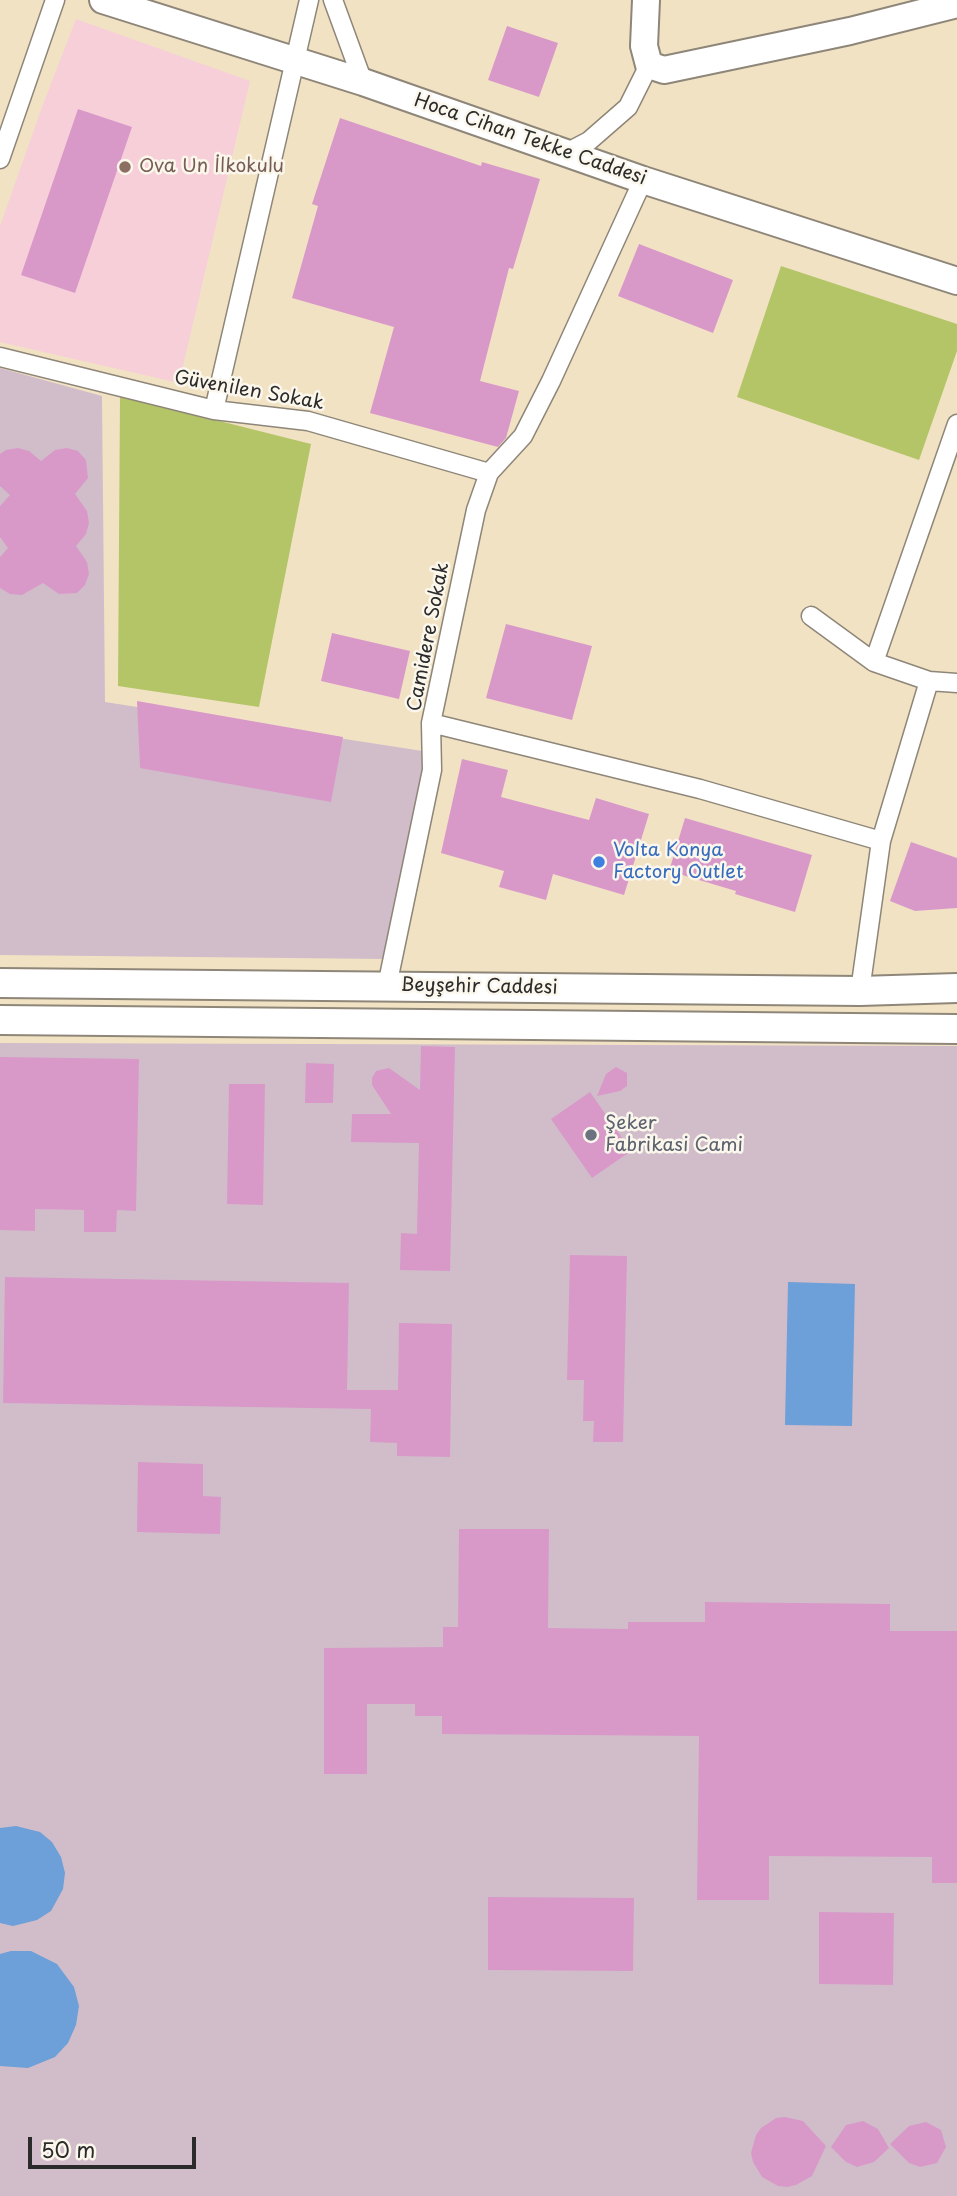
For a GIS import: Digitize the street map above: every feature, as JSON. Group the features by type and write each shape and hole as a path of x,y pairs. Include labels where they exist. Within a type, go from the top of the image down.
{"main road":[{"name":"Beyşehir Caddesi","path":"0,983 860,991 957,988"},
{"name":"Beyşehir Caddesi","path":"0,1020 957,1028"}],"street":[{"path":"0,159 55,0"},
{"path":"214,410 309,0"},
{"path":"333,0 363,82"},
{"path":"566,153 589,141 628,107 649,65 644,46 646,0"},
{"name":"Hoca Cihan Tekke Caddesi","path":"114,2 363,82 643,180 957,281"},
{"path":"649,65 664,70 850,31 957,4"},
{"name":"Camidere Sokak","path":"643,180 523,436 489,473 475,510 431,723 700,789 881,841"},
{"name":"Güvenilen Sokak","path":"0,357 214,410 308,421 489,473"},
{"path":"874,662 957,424"},
{"path":"811,616 874,662 929,681 957,683"},
{"path":"860,991 881,841 929,681"},
{"path":"387,986 432,770 431,723"}],"shaded area":[{"name":"Ova Un İlkokulu","path":"76,19 250,81 179,383 0,342 0,226"},
{"path":"0,368 102,396 105,702 442,754 385,959 0,955"},
{"path":"0,1043 957,1046 957,2196 0,2196"}],"green space":[{"path":"781,266 957,324 957,351 919,460 737,397"},
{"path":"120,396 311,444 259,707 118,686"}],"water":[{"path":"788,1282 855,1284 852,1426 785,1425"},
{"path":"16,1826 40,1832 52,1842 61,1857 65,1873 63,1889 51,1911 37,1920 13,1926 0,1923 0,1828"},
{"path":"31,1951 57,1964 74,1987 79,2006 76,2025 68,2043 55,2057 28,2068 0,2066 0,1954"}],"building":[{"path":"507,26 558,43 539,97 488,80"},
{"path":"78,109 132,127 75,293 21,275"},
{"path":"340,118 481,166 482,162 540,179 513,269 509,268 480,381 519,391 506,438 498,447 370,413 394,327 292,298 318,206 312,204"},
{"path":"639,244 733,280 713,333 618,296"},
{"path":"18,448 29,451 41,461 55,450 67,448 78,451 86,460 88,478 75,494 87,511 89,523 86,534 76,546 87,562 89,574 85,585 77,593 59,594 43,583 22,595 10,594 0,588 0,557 8,548 0,537 0,506 10,495 0,486 0,454"},
{"path":"506,624 592,646 572,720 486,698"},
{"path":"332,633 410,651 399,699 321,681"},
{"path":"137,701 343,737 331,802 140,768"},
{"path":"462,759 508,770 501,797 589,820 596,798 649,814 624,895 553,874 546,900 499,887 504,871 441,853"},
{"path":"685,818 812,855 795,912 669,871"},
{"path":"911,842 957,858 957,908 915,911 890,901"},
{"path":"421,1046 455,1047 450,1271 400,1270 401,1233 417,1234 419,1143 351,1142 352,1114 391,1114 372,1085 376,1071 389,1068 420,1090"},
{"path":"0,1057 139,1059 136,1211 117,1210 116,1232 84,1232 84,1210 35,1209 35,1231 0,1230"},
{"path":"306,1063 334,1064 333,1103 305,1103"},
{"path":"616,1067 627,1073 627,1086 620,1091 597,1096 606,1074"},
{"path":"229,1084 265,1084 263,1205 227,1204"},
{"name":"Şeker Fabrikasi Cami","path":"590,1092 631,1151 592,1178 551,1119"},
{"path":"570,1255 627,1256 623,1442 593,1442 594,1421 583,1421 584,1380 567,1380"},
{"path":"5,1277 349,1283 347,1390 398,1390 399,1323 452,1324 450,1457 397,1456 397,1443 370,1442 371,1409 3,1403"},
{"path":"138,1462 203,1464 203,1496 221,1497 220,1534 137,1532"},
{"path":"459,1529 549,1529 548,1628 628,1629 628,1622 705,1622 705,1602 890,1604 890,1631 957,1631 957,1883 932,1883 932,1857 769,1856 769,1900 697,1900 699,1736 442,1734 442,1716 415,1716 415,1704 367,1704 367,1774 324,1774 324,1648 443,1647 443,1627 458,1627"},
{"path":"488,1897 634,1898 633,1971 488,1970"},
{"path":"819,1912 894,1913 893,1985 819,1984"},
{"path":"776,2118 803,2121 826,2146 812,2176 787,2187 778,2186 762,2177 751,2153 761,2128"},
{"path":"863,2121 878,2129 889,2148 874,2162 857,2167 846,2162 831,2147 846,2125"},
{"path":"926,2122 941,2130 946,2147 937,2163 920,2167 909,2163 890,2144 909,2126"}],"place":[{"name":"Ova Un İlkokulu","path":"125,167"},
{"name":"Volta Konya Factory Outlet","path":"599,862"},
{"name":"Şeker Fabrikasi Cami","path":"591,1135"}]}
